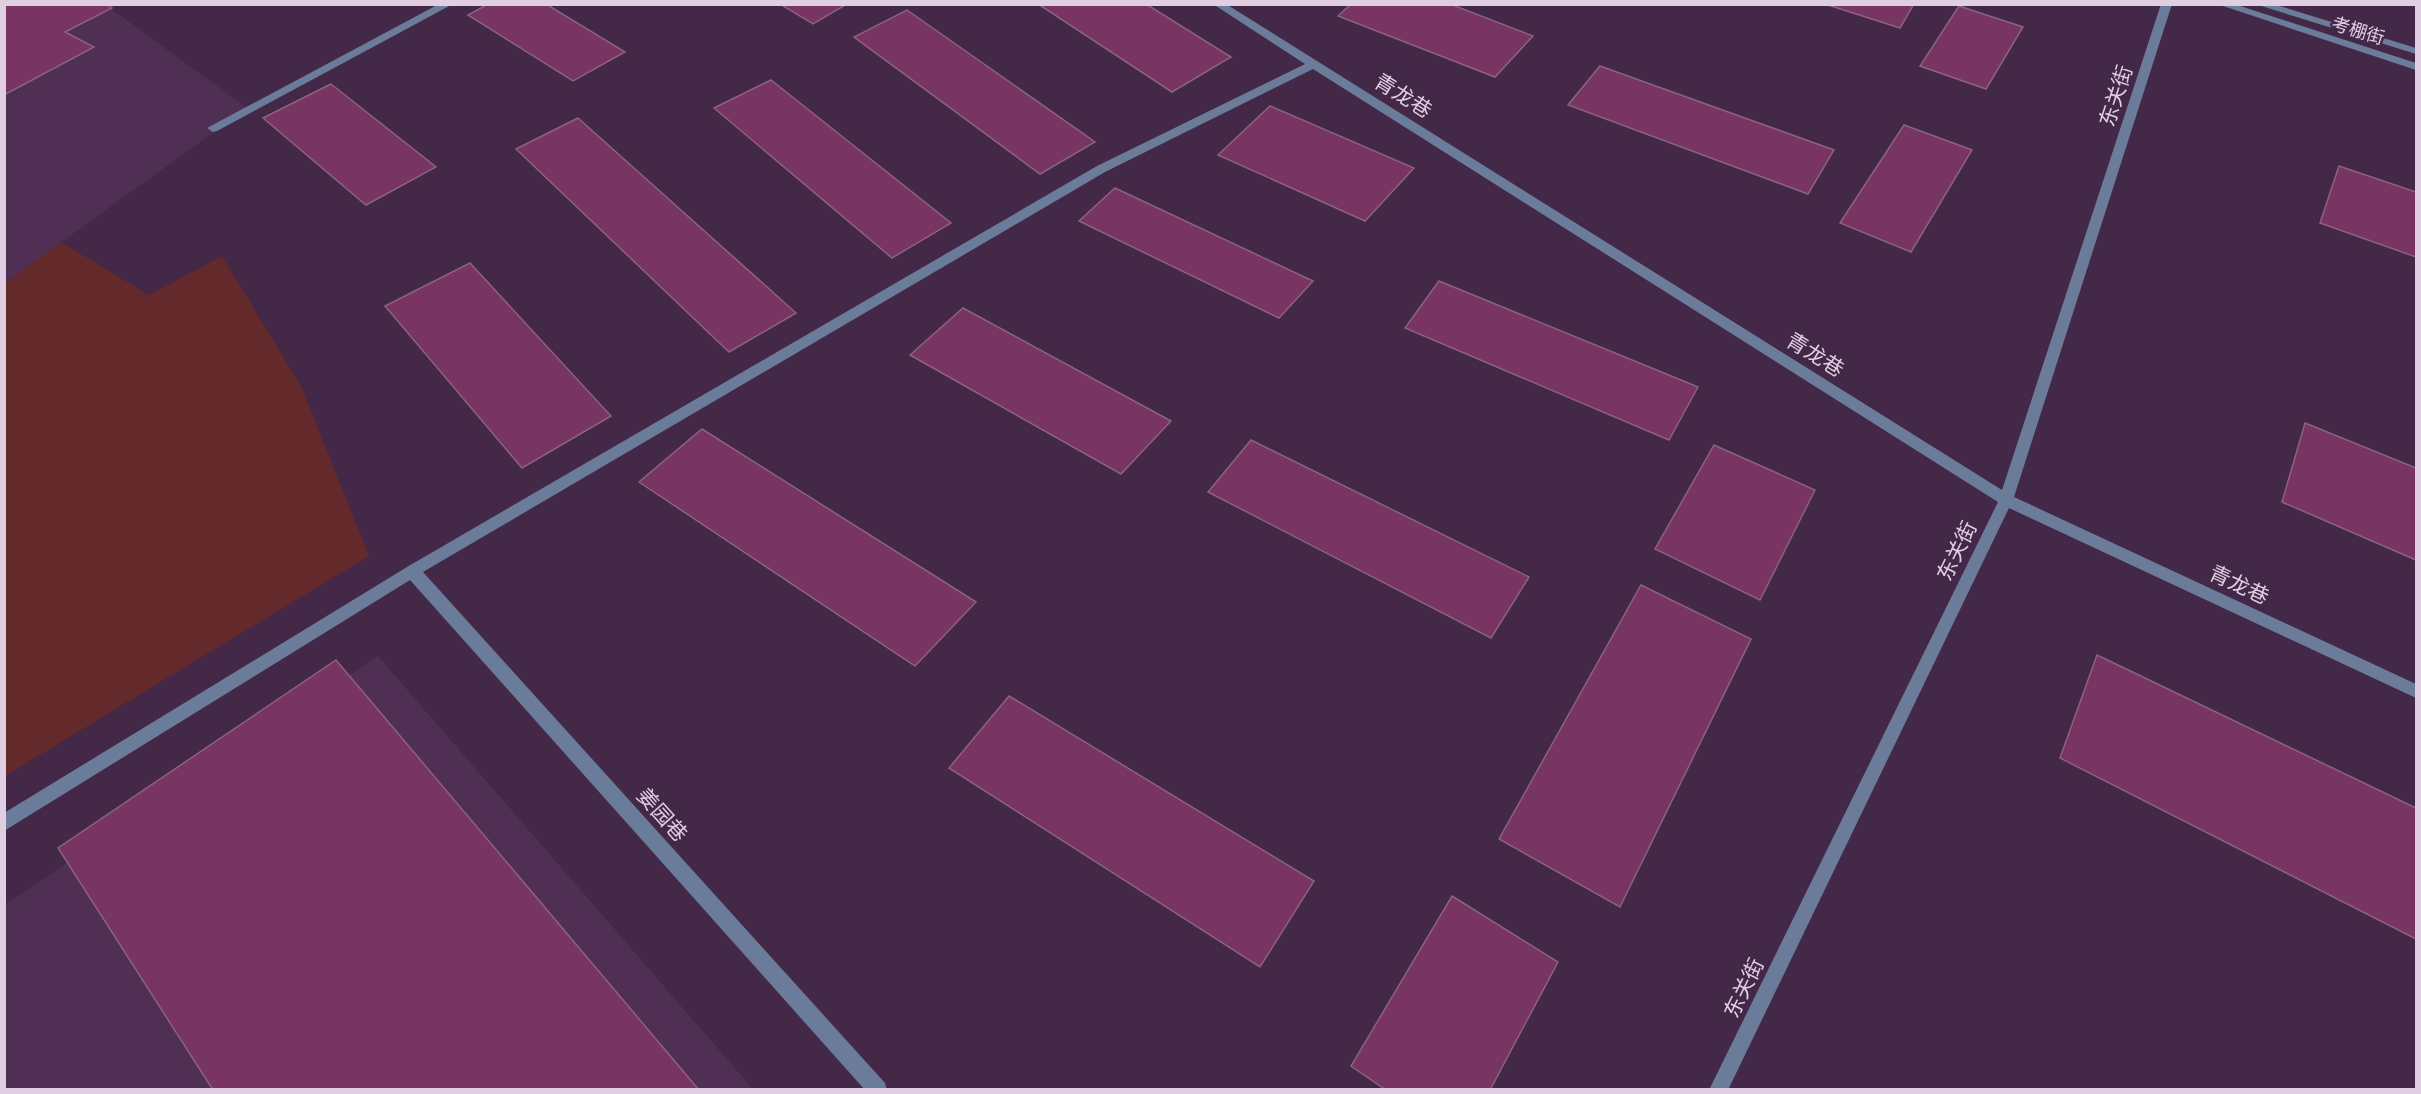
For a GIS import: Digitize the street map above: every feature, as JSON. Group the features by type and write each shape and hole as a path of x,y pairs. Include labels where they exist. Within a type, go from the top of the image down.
{"street":[{"path":"213,128 448,4"},
{"name":"青龙巷","path":"1218,4 2006,500 2416,691"},
{"name":"东关街","path":"1718,1089 2006,500 2167,4"},
{"name":"考棚街","path":"2222,4 2416,67"},
{"name":"考棚街","path":"2260,4 2416,51"},
{"path":"4,823 412,571 1101,169 1313,64"},
{"name":"姜园巷","path":"412,571 878,1089"}],"shaded area":[{"path":"5,5 106,5 247,108 5,283"},
{"path":"61,242 149,295 222,256 302,388 369,556 5,776 5,283"},
{"path":"378,656 753,1089 5,1089 4,905"}],"building":[{"path":"4,4 106,4 112,8 65,32 94,47 4,95"},
{"path":"488,4 546,4 625,52 573,81 468,15"},
{"path":"780,4 847,4 813,24"},
{"path":"1038,4 1146,4 1231,57 1172,92"},
{"path":"1351,4 1450,4 1533,36 1495,77 1338,16"},
{"path":"1825,4 1914,4 1900,28"},
{"path":"1959,6 2023,27 1986,89 1920,66"},
{"path":"907,10 1095,142 1040,174 854,37"},
{"path":"1600,66 1834,150 1808,194 1568,105"},
{"path":"771,80 951,223 892,258 714,108"},
{"path":"331,84 436,167 366,205 263,118"},
{"path":"1270,106 1414,168 1365,221 1218,155"},
{"path":"578,118 796,313 729,352 516,149"},
{"path":"1904,125 1972,150 1911,252 1840,223"},
{"path":"2339,166 2416,192 2416,257 2320,223"},
{"path":"1115,188 1313,281 1279,318 1079,221"},
{"path":"470,263 611,416 522,468 385,306"},
{"path":"1439,281 1698,387 1669,440 1405,328"},
{"path":"963,308 1171,421 1121,474 910,355"},
{"path":"2305,423 2416,468 2416,560 2282,502"},
{"path":"702,429 976,602 915,666 639,482"},
{"path":"1251,440 1529,577 1491,638 1208,492"},
{"path":"1714,445 1815,490 1760,600 1655,549"},
{"path":"1641,585 1751,639 1620,907 1499,839"},
{"path":"2097,655 2416,808 2416,939 2060,758"},
{"path":"336,660 699,1090 213,1090 58,848"},
{"path":"1009,696 1314,881 1260,967 949,768"},
{"path":"1452,896 1558,962 1490,1090 1386,1090 1351,1066"}]}
